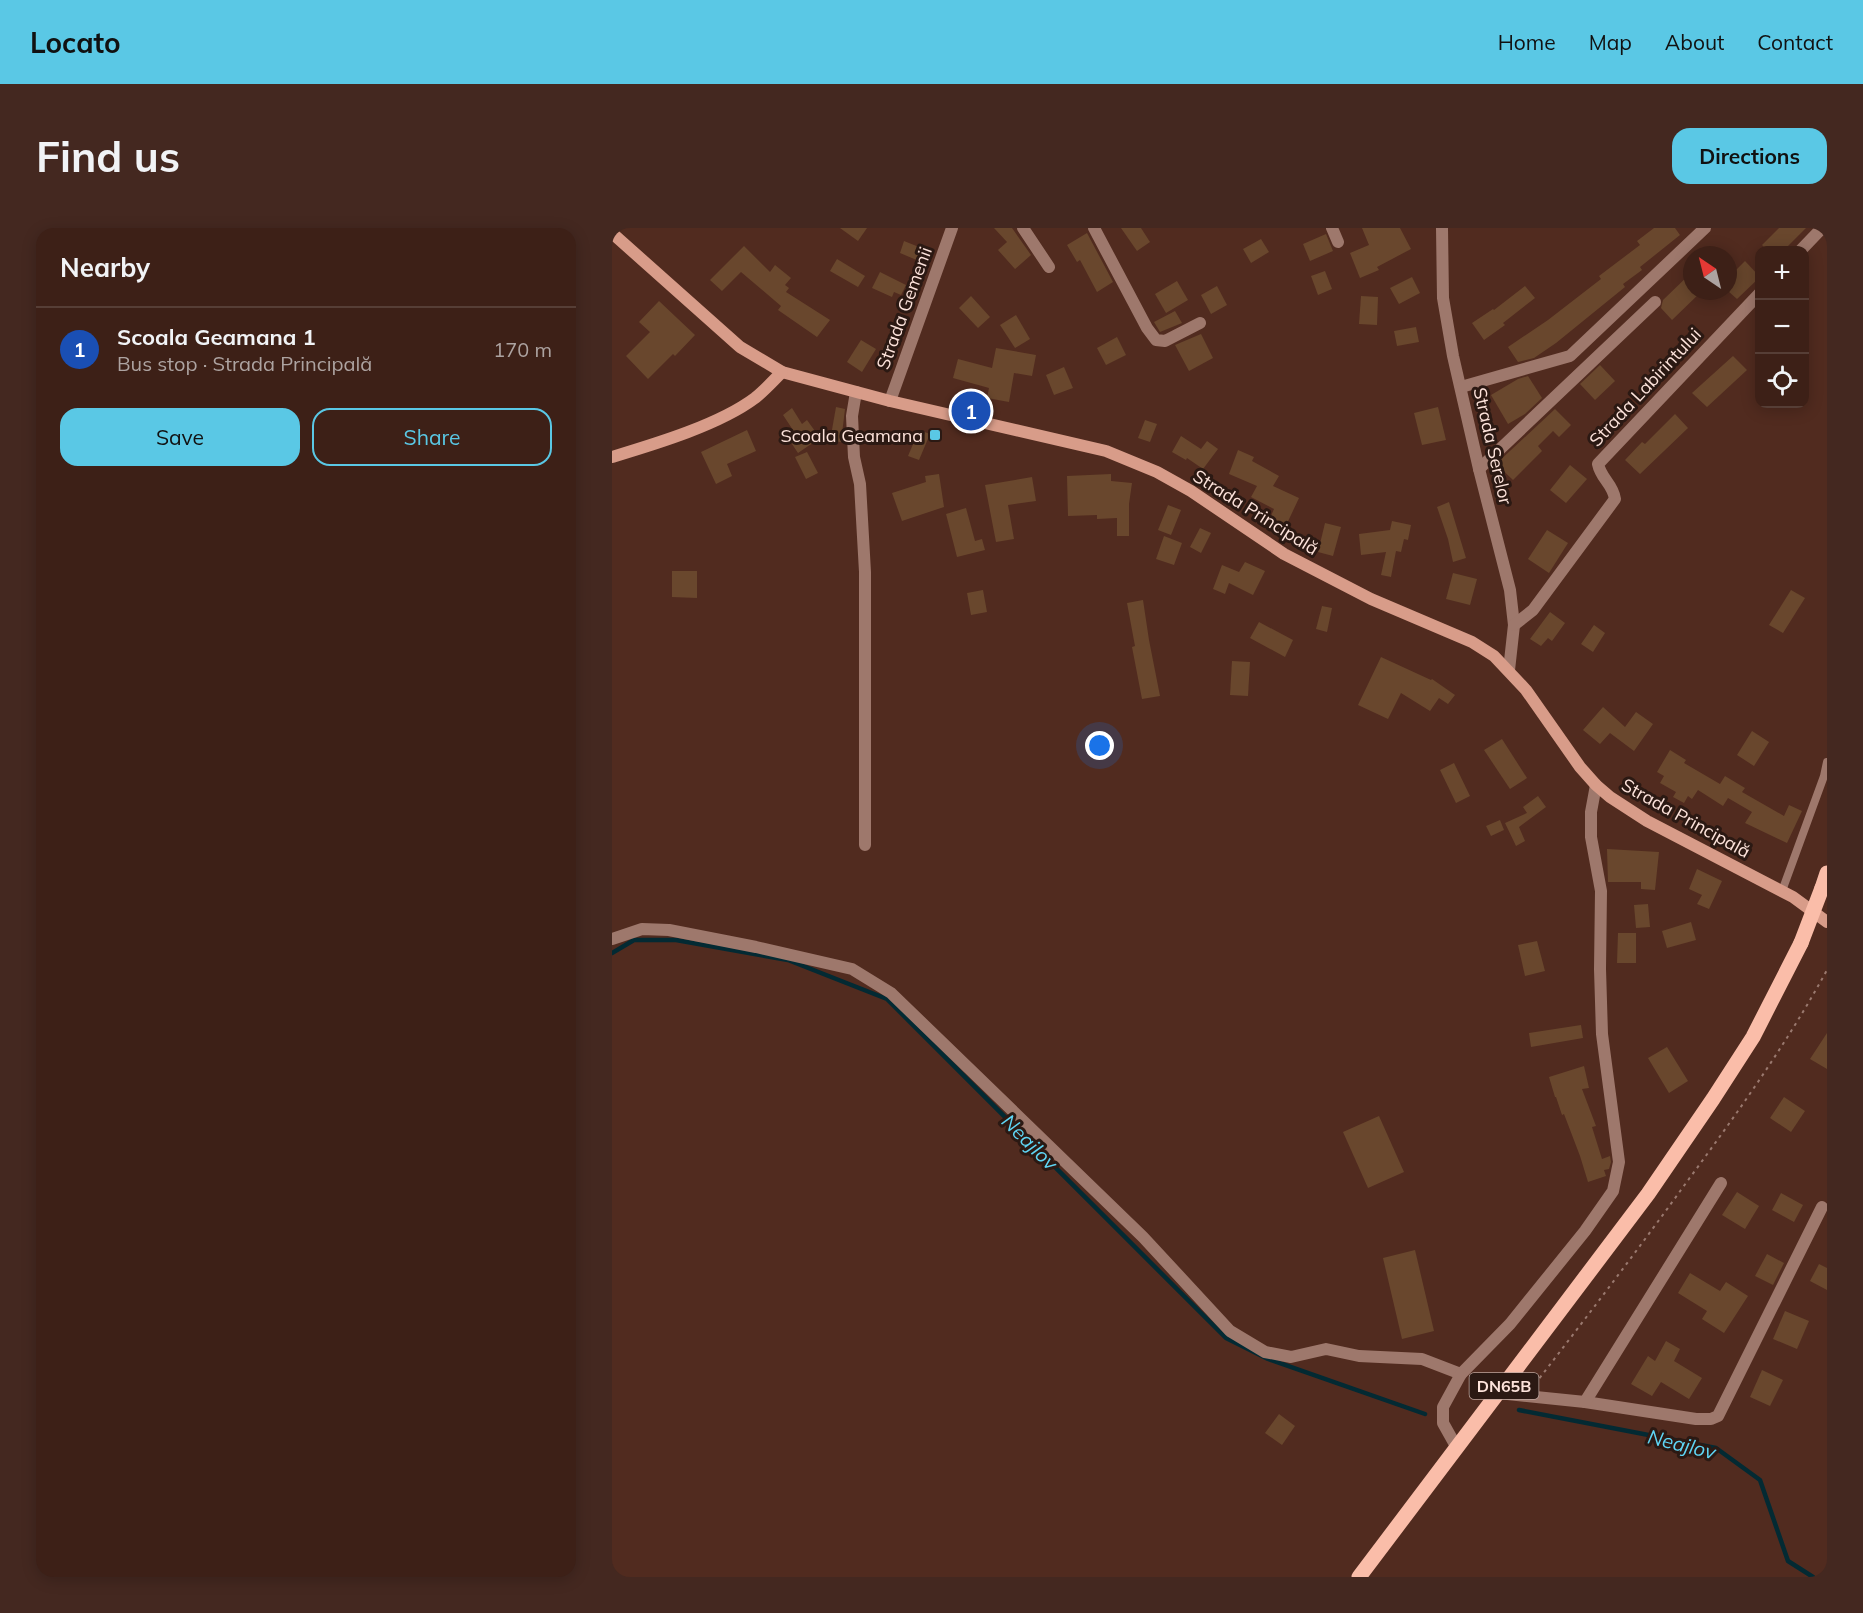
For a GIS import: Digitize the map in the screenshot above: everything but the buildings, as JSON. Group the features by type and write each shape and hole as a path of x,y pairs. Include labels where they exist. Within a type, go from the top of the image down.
{"main road":[{"name":"Strada Principală","path":"612,233 740,347 782,372 890,401 1106,451 1157,472 1191,491 1284,554 1371,599 1472,642 1494,656 1509,670 1526,690 1580,767 1610,797 1647,821 1782,891 1827,922"},
{"path":"612,457 669,439 726,415 754,398 782,372"},
{"name":"DN65B","path":"1359,1577 1648,1194 1713,1099 1753,1037 1801,943 1827,873"}],"street":[{"name":"Strada Gemenii","path":"890,401 952,228"},
{"path":"1023,228 1049,267"},
{"path":"1094,228 1147,328 1156,339 1165,340 1200,323"},
{"path":"1332,228 1338,242"},
{"name":"Strada Serelor","path":"1442,228 1443,298 1453,356 1510,590 1514,625 1509,670"},
{"path":"1461,387 1570,356 1705,228"},
{"path":"1804,246 1822,228"},
{"name":"Strada Labirintului","path":"1514,625 1533,610 1615,500 1614,490 1600,475 1598,464 1755,298"},
{"path":"1479,469 1654,302"},
{"path":"856,392 852,416 854,457 860,484 865,573 865,845"},
{"path":"1457,1448 1443,1423 1443,1407 1461,1374 1510,1324 1586,1232 1613,1191 1619,1162 1602,1034 1601,891 1591,837 1591,812 1596,785"},
{"path":"612,939 642,929 669,930 852,969 891,993 1143,1237 1230,1330 1265,1352 1291,1357 1326,1349 1359,1356 1422,1359 1461,1374"},
{"path":"1585,1402 1721,1183"},
{"path":"1498,1393 1585,1402 1696,1419 1711,1419 1718,1416 1822,1207"}],"lane":[{"path":"1782,891 1827,762"}],"path":[{"path":"1526,1396 1730,1122 1811,999 1827,970"}],"waterway":[{"name":"Neajlov","path":"612,953 634,940 676,940 788,960 887,999 1226,1338 1268,1359 1425,1414"},
{"name":"Neajlov","path":"1519,1410 1716,1448 1760,1480 1788,1561 1813,1577"}],"place":[{"name":"Scoala Geamana 1","path":"971,411"},
{"name":"Scoala Geamana","path":"935,435"}]}
